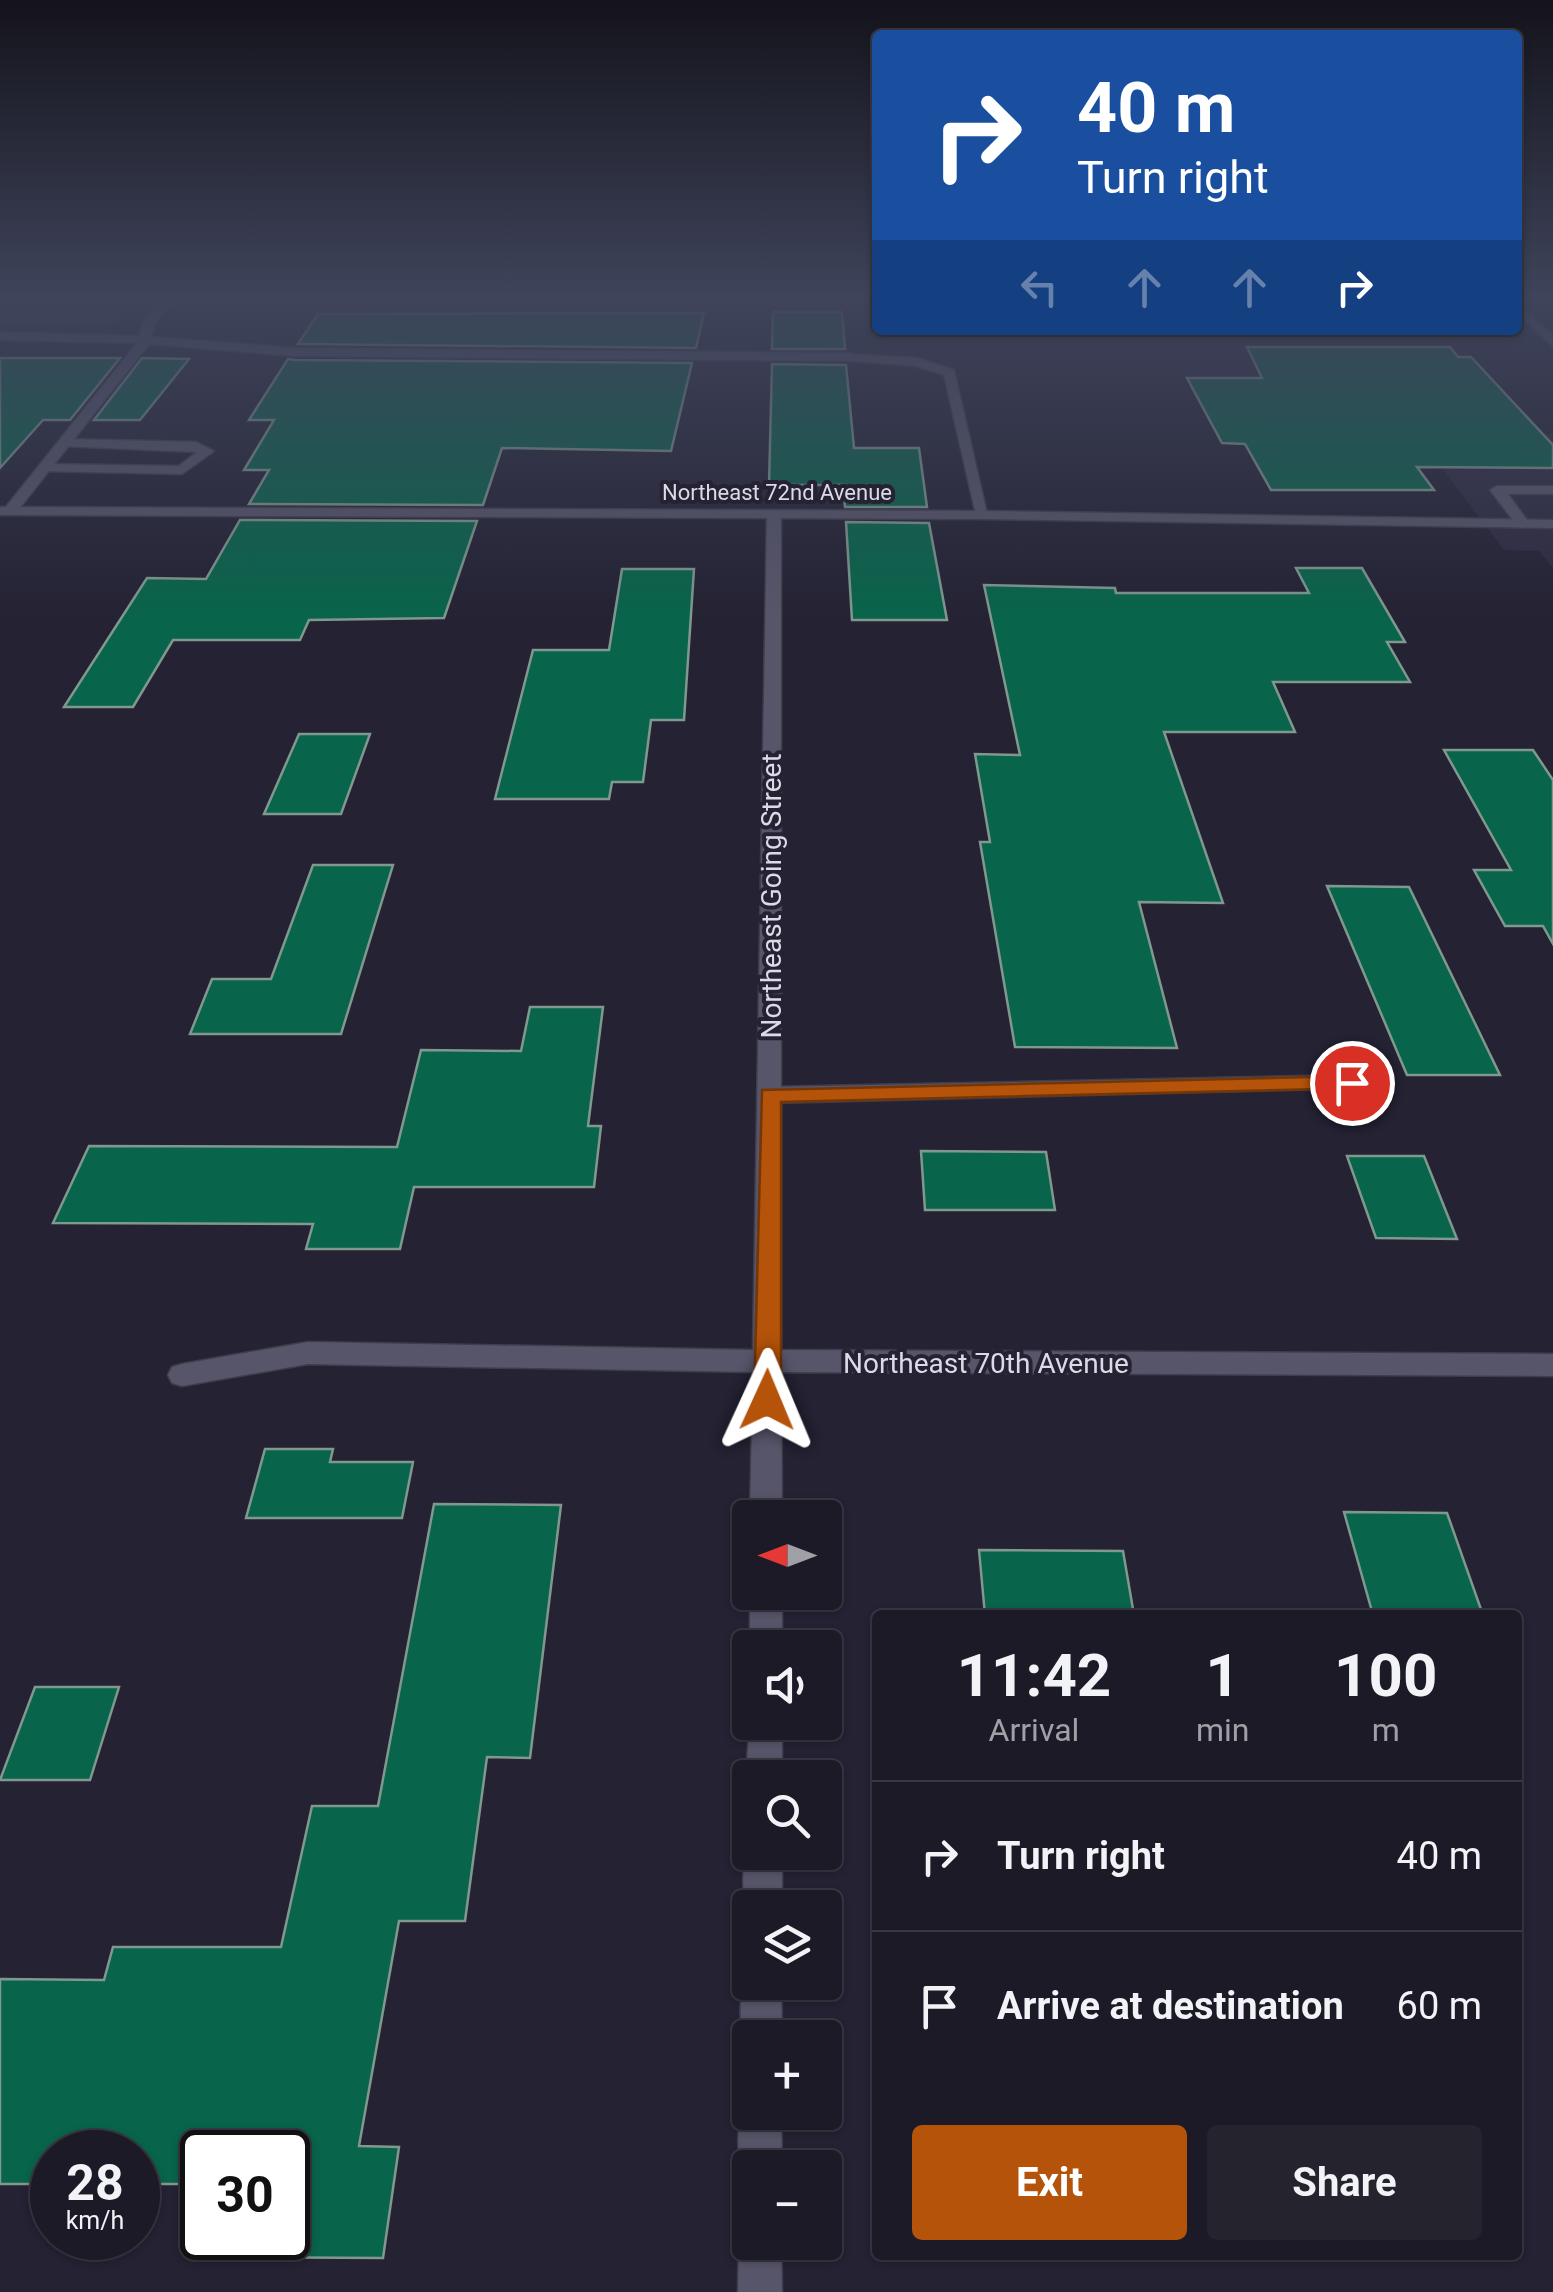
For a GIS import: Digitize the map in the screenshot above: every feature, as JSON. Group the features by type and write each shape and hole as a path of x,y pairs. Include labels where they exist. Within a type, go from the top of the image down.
{"street":[{"path":"5,511 94,405"},
{"path":"957,405 983,515"},
{"path":"44,468 182,470 208,451 196,446 65,443"},
{"path":"1523,524 1496,490 1553,490"},
{"name":"Northeast 72nd Avenue","path":"5,511 983,515 1553,524"},
{"name":"Northeast Going Street","path":"766,1500 774,514"},
{"path":"770,1095 1352,1083"},
{"name":"Northeast 70th Avenue","path":"182,1375 308,1354 768,1362 1553,1366"},
{"path":"760,2260 760,2292"}],"shaded area":[{"path":"1416,434 1553,434 1553,568 1539,551 1504,550"}],"building":[{"path":"0,405 82,405 70,420 43,420 0,468"},
{"path":"106,405 152,405 140,420 94,420"},
{"path":"259,405 682,405 671,451 502,448 483,505 249,504 269,470 244,470 274,420 249,420"},
{"path":"771,405 850,405 854,448 919,448 927,507 845,507 843,485 769,485"},
{"path":"1202,405 1516,405 1553,445 1553,468 1417,467 1434,490 1271,490 1245,444 1222,443"},
{"path":"240,520 477,521 444,618 309,620 300,640 173,640 133,707 64,707 147,578 206,579"},
{"path":"846,522 929,523 947,620 852,620"},
{"path":"1296,568 1362,568 1405,642 1387,642 1410,682 1273,682 1295,732 1164,732 1223,903 1139,902 1177,1048 1015,1047 980,842 990,842 975,754 1020,755 984,585 1115,588 1116,593 1309,593"},
{"path":"622,569 694,569 684,720 651,720 643,782 612,782 609,799 495,799 533,650 609,650"},
{"path":"299,734 370,734 341,814 264,814"},
{"path":"1444,750 1533,750 1553,780 1553,944 1543,926 1505,926 1474,870 1511,870"},
{"path":"313,865 393,865 341,1034 190,1034 212,979 271,979"},
{"path":"1327,886 1409,887 1500,1075 1407,1075"},
{"path":"530,1007 603,1007 588,1126 601,1126 594,1187 414,1187 400,1249 306,1249 313,1224 53,1223 89,1146 397,1147 421,1050 521,1051"},
{"path":"921,1151 1046,1152 1055,1210 925,1210"},
{"path":"1347,1156 1424,1156 1457,1239 1376,1238"},
{"path":"265,1449 333,1449 330,1462 413,1462 402,1518 246,1518"},
{"path":"434,1504 561,1505 530,1758 487,1757 465,1921 399,1921 359,2146 399,2147 383,2258 310,2258 310,2130 180,2130 180,2184 160,2184 160,2130 30,2130 30,2184 0,2184 0,1979 104,1980 113,1947 281,1947 312,1806 378,1806"},
{"path":"1344,1512 1447,1513 1481,1610 1372,1610"},
{"path":"979,1550 1123,1551 1133,1610 985,1610"},
{"path":"35,1687 119,1687 90,1780 0,1780"}],"route":[{"path":"767,1400 770,1095 1352,1083"}]}
